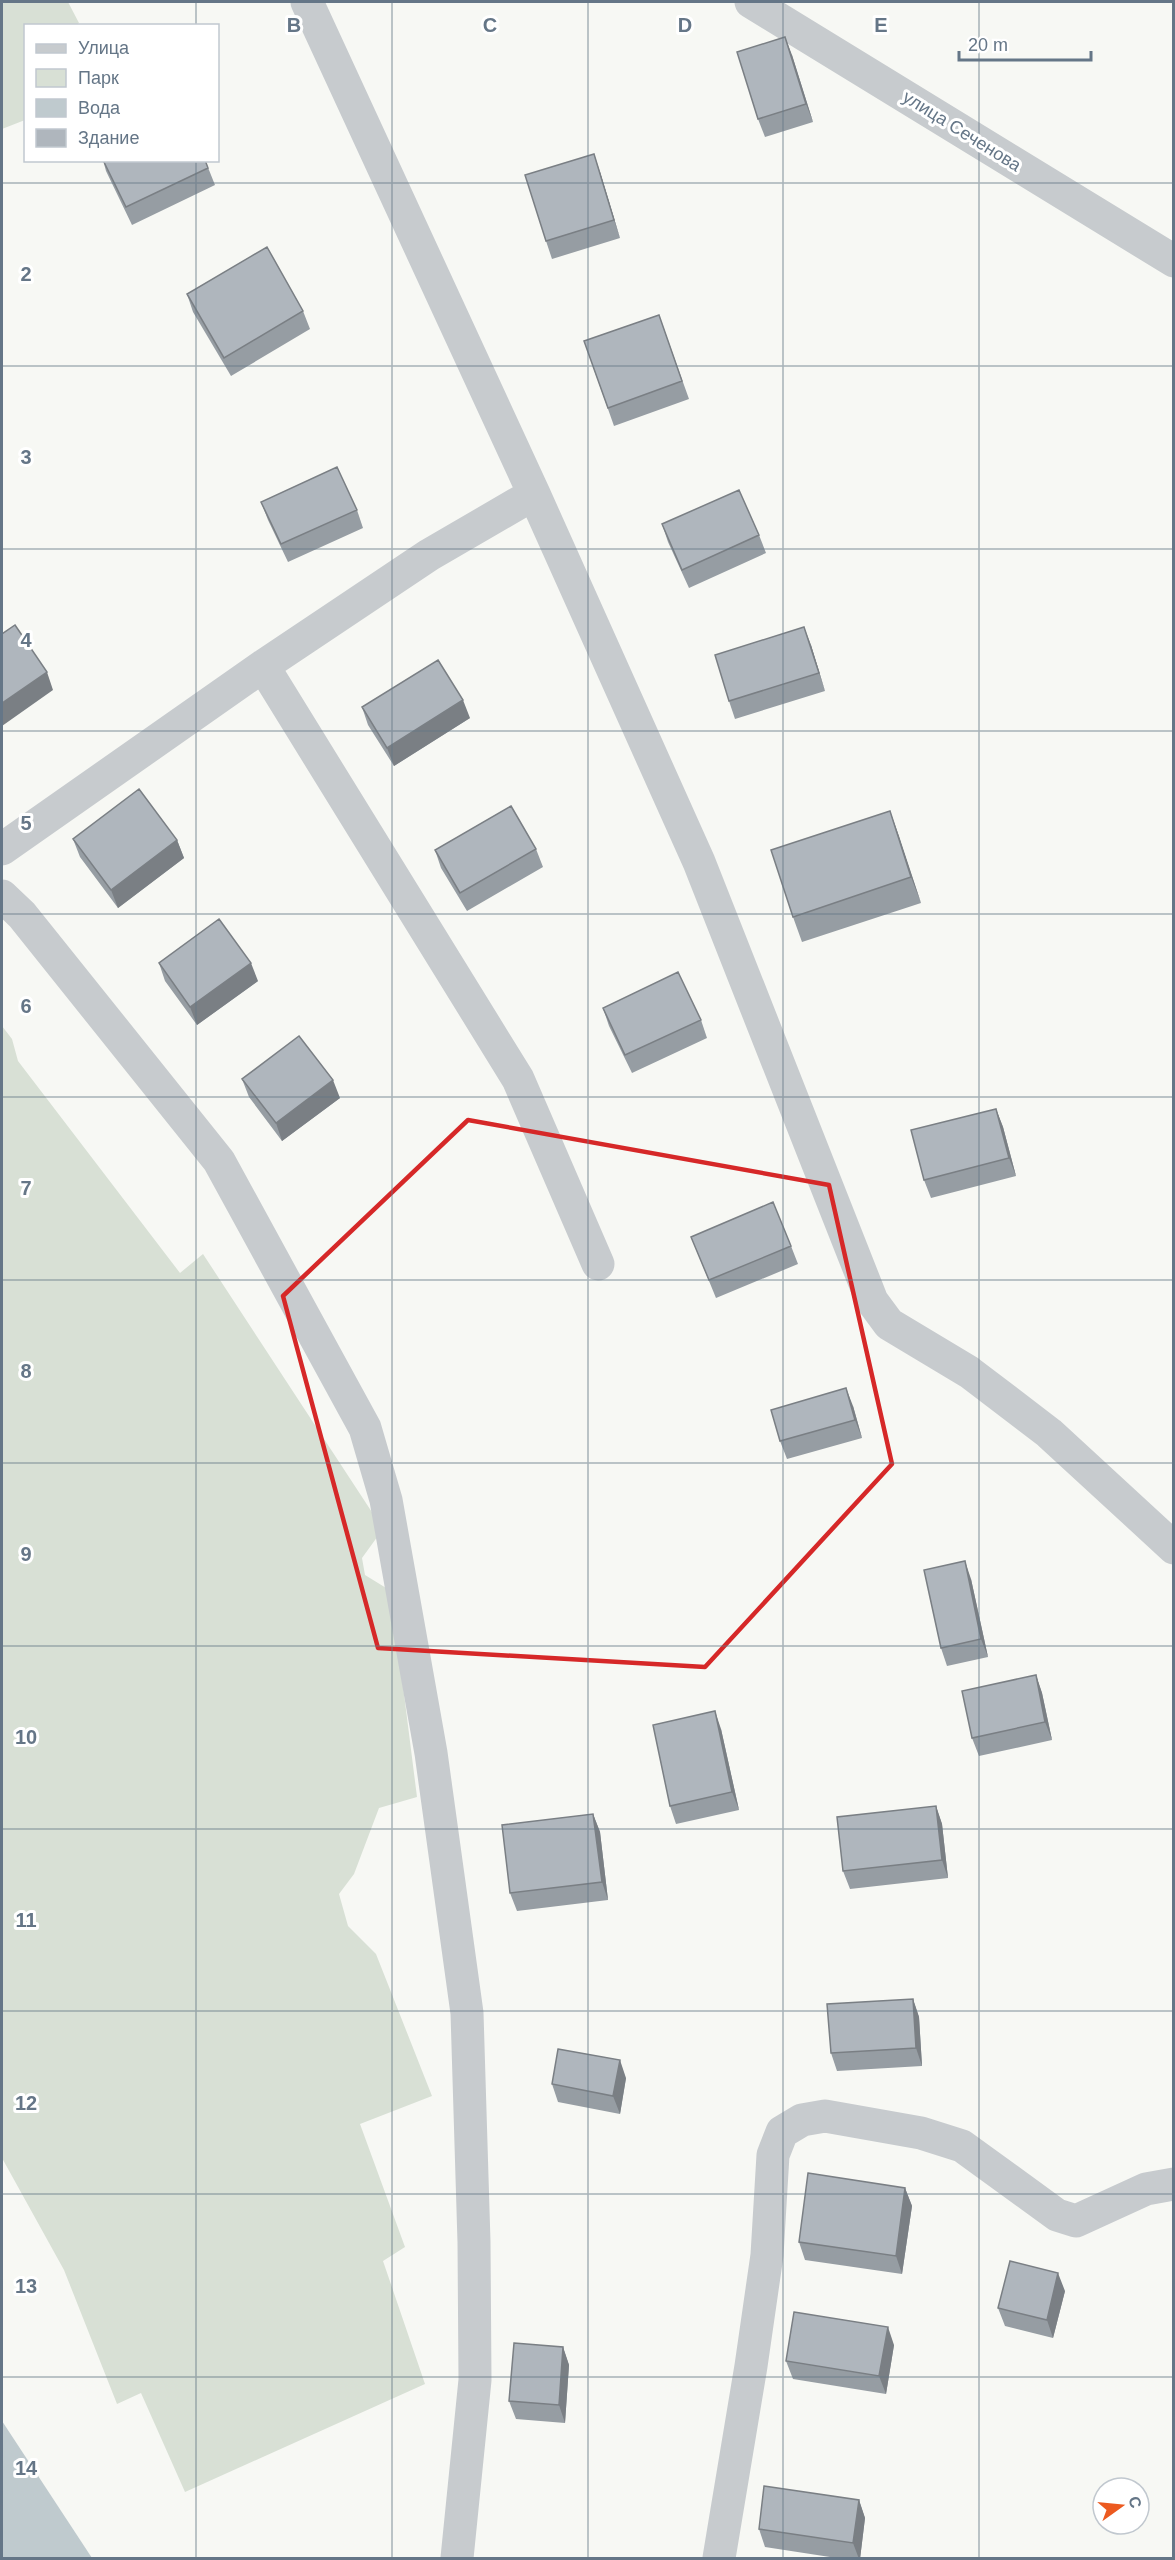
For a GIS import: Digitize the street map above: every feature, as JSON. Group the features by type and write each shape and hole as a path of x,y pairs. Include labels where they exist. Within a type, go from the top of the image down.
{"street":[{"path":"307,2 534,494 699,862 872,1301 889,1324 969,1372 1049,1433 1173,1548"},
{"name":"улица Сеченова","path":"751,2 1173,261"},
{"path":"2,849 263,666 429,555 534,494"},
{"path":"263,666 518,1079 598,1264"},
{"path":"2,896 22,915 219,1161 365,1428 386,1500 431,1753 467,2013 474,2242 475,2380 457,2559"},
{"path":"719,2559 767,2255 773,2155 782,2132 802,2120 825,2116 921,2133 962,2146 1057,2215 1077,2221 1146,2189 1173,2184"}],"highlighted area":[{"path":"468,1120 829,1185 892,1464 705,1667 378,1648 283,1296"}],"green space":[{"path":"2,2 68,2 79,23 77,24 24,24 24,120 2,129"},
{"path":"2,1026 12,1039 18,1061 180,1273 203,1254 383,1529 362,1558 365,1575 391,1591 417,1797 379,1808 354,1874 339,1894 348,1926 376,1954 432,2096 360,2124 405,2247 383,2261 425,2384 185,2492 141,2393 117,2404 64,2270 2,2158"}],"water":[{"path":"2,2421 92,2558 2,2558"}],"building":[{"path":"785,37 806,104 758,119 737,52"},
{"path":"594,154 614,220 546,241 525,175"},
{"path":"104,162 206,162 208,168 126,207"},
{"path":"267,247 303,311 224,358 187,294"},
{"path":"659,315 682,381 608,408 584,341"},
{"path":"337,467 357,510 281,544 261,502"},
{"path":"739,490 759,535 682,570 662,524"},
{"path":"15,625 47,672 2,703 2,634"},
{"path":"804,627 819,673 729,701 715,655"},
{"path":"438,660 463,700 387,748 362,707"},
{"path":"139,789 177,840 111,890 73,839"},
{"path":"511,806 536,849 460,893 435,850"},
{"path":"890,811 911,877 793,917 771,850"},
{"path":"219,919 251,963 190,1007 159,963"},
{"path":"678,972 701,1020 625,1055 603,1008"},
{"path":"299,1036 333,1080 276,1123 242,1079"},
{"path":"996,1109 1009,1158 924,1180 911,1130"},
{"path":"773,1202 791,1246 709,1280 691,1237"},
{"path":"846,1388 855,1420 780,1441 771,1410"},
{"path":"965,1561 981,1639 941,1648 924,1570"},
{"path":"1036,1675 1045,1722 972,1738 962,1691"},
{"path":"715,1711 732,1792 670,1806 653,1725"},
{"path":"936,1806 942,1860 843,1871 837,1817"},
{"path":"593,1814 602,1882 510,1893 502,1825"},
{"path":"913,1999 916,2048 831,2053 827,2004"},
{"path":"558,2049 620,2060 613,2096 552,2084"},
{"path":"808,2173 905,2188 896,2256 799,2242"},
{"path":"1010,2261 1058,2273 1047,2320 998,2308"},
{"path":"794,2312 888,2327 879,2376 786,2361"},
{"path":"514,2343 563,2347 559,2405 509,2401"},
{"path":"764,2486 859,2500 853,2543 759,2529"}]}
